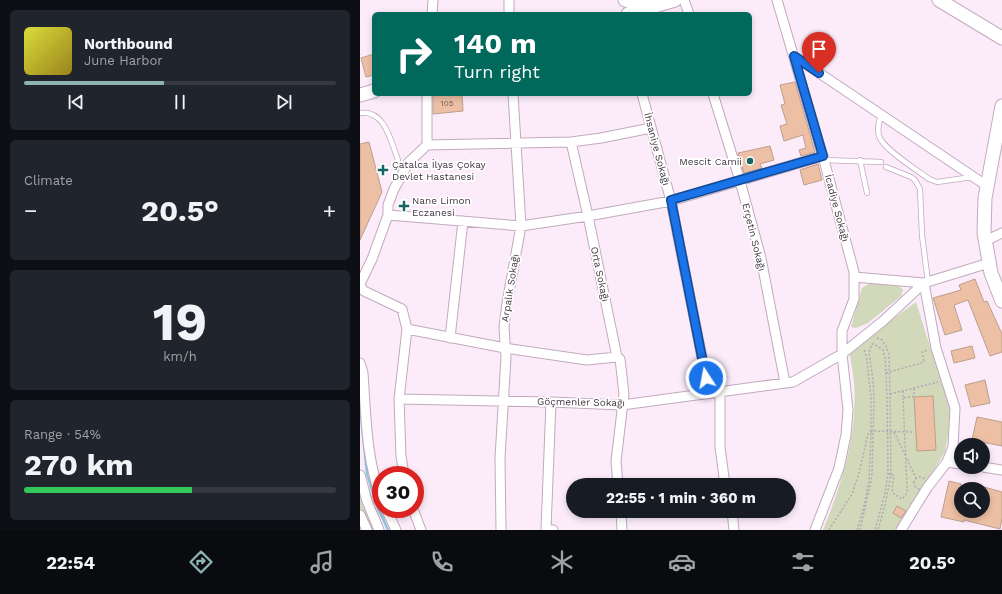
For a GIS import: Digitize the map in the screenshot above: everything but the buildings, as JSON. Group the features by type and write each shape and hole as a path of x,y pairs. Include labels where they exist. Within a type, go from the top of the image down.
{"street":[{"path":"432,12 433,0"},
{"path":"509,0 509,12"},
{"path":"625,0 651,7"},
{"path":"635,12 675,0"},
{"path":"684,0 688,12"},
{"name":"İcadiye Sokağı","path":"777,0 824,158 854,272 854,300 842,331 842,354 848,410 846,435 839,468 815,530"},
{"path":"939,0 1002,38"},
{"path":"794,56 987,186"},
{"path":"360,95 372,92"},
{"path":"427,96 427,145"},
{"name":"Arpalık Sokağı","path":"501,530 500,458 506,357 504,327 521,226 513,96"},
{"name":"İhsaniye Sokağı","path":"643,96 671,200 709,393"},
{"name":"Erçetin Sokağı","path":"715,96 761,258 785,383"},
{"path":"1002,106 998,148 985,198 984,233 991,273 1002,301"},
{"path":"403,466 399,399 407,329 402,309 364,291 360,285 372,259 388,216 388,205 394,189 409,162 427,145 571,142 601,138 651,128"},
{"name":"Orta Sokağı","path":"571,142 617,357 620,359 624,394 616,461 617,478"},
{"path":"388,216 521,226 588,216 671,200 824,158"},
{"path":"450,338 463,221"},
{"path":"985,241 1002,233"},
{"name":"Göçmenler Sokağı","path":"399,399 503,400 622,405 793,382 842,354 883,321 926,283 989,263"},
{"path":"854,278 926,283 936,348 955,408 953,447 947,462 927,488 901,530"},
{"path":"407,329 505,348 587,360 617,357"},
{"path":"360,363 363,374 373,466"},
{"path":"720,392 720,447 724,478"},
{"path":"551,402 546,529 553,530"},
{"path":"947,462 954,463"},
{"path":"990,468 1002,470"},
{"path":"360,475 362,493 379,530"},
{"path":"360,515 367,530"},
{"path":"390,518 396,530"},
{"path":"416,518 421,530"},
{"path":"621,518 622,530"},
{"path":"733,518 734,530"}],"lane":[{"path":"360,113 367,112 377,116 389,133 398,160"},
{"path":"881,115 878,130 884,146 929,179 937,182 975,177"},
{"path":"824,158 880,162"},
{"path":"860,160 866,193"},
{"path":"886,167 911,177 915,180 920,189 926,283"}],"path":[{"path":"876,338 881,339 886,346 889,354 890,373 888,474 876,530"},
{"path":"857,530 869,482 872,432 871,398 864,344"},
{"path":"860,530 871,481 873,381 869,352 872,344 878,345 885,357 891,474 885,505 876,530"},
{"path":"886,373 921,363 924,361 922,352 936,348"},
{"path":"890,394 946,380"},
{"path":"903,398 914,396 914,388"},
{"path":"891,474 894,478 892,491 896,496 902,499 906,493 906,457 902,391"},
{"path":"829,530 852,494 859,473 868,434 872,432 912,432"},
{"path":"894,432 916,478"}],"green space":[{"path":"870,283 893,284 897,285 903,290 901,296 868,323 856,328 851,327 862,288"},
{"path":"916,302 952,416 945,452 898,530 823,530 842,476 854,420 854,378 849,351"},
{"path":"364,496 378,530 369,530 360,509 360,498"}],"waterway":[{"path":"360,406 367,474 378,508 388,530"}],"place":[{"name":"Mescit Camii","path":"750,161"},
{"name":"Çatalca İlyas Çokay Devlet Hastanesi","path":"383,170"},
{"name":"Nane Limon Eczanesi","path":"404,206"}],"route":[{"path":"706,378 671,200 823,156 794,56 819,73"}]}
